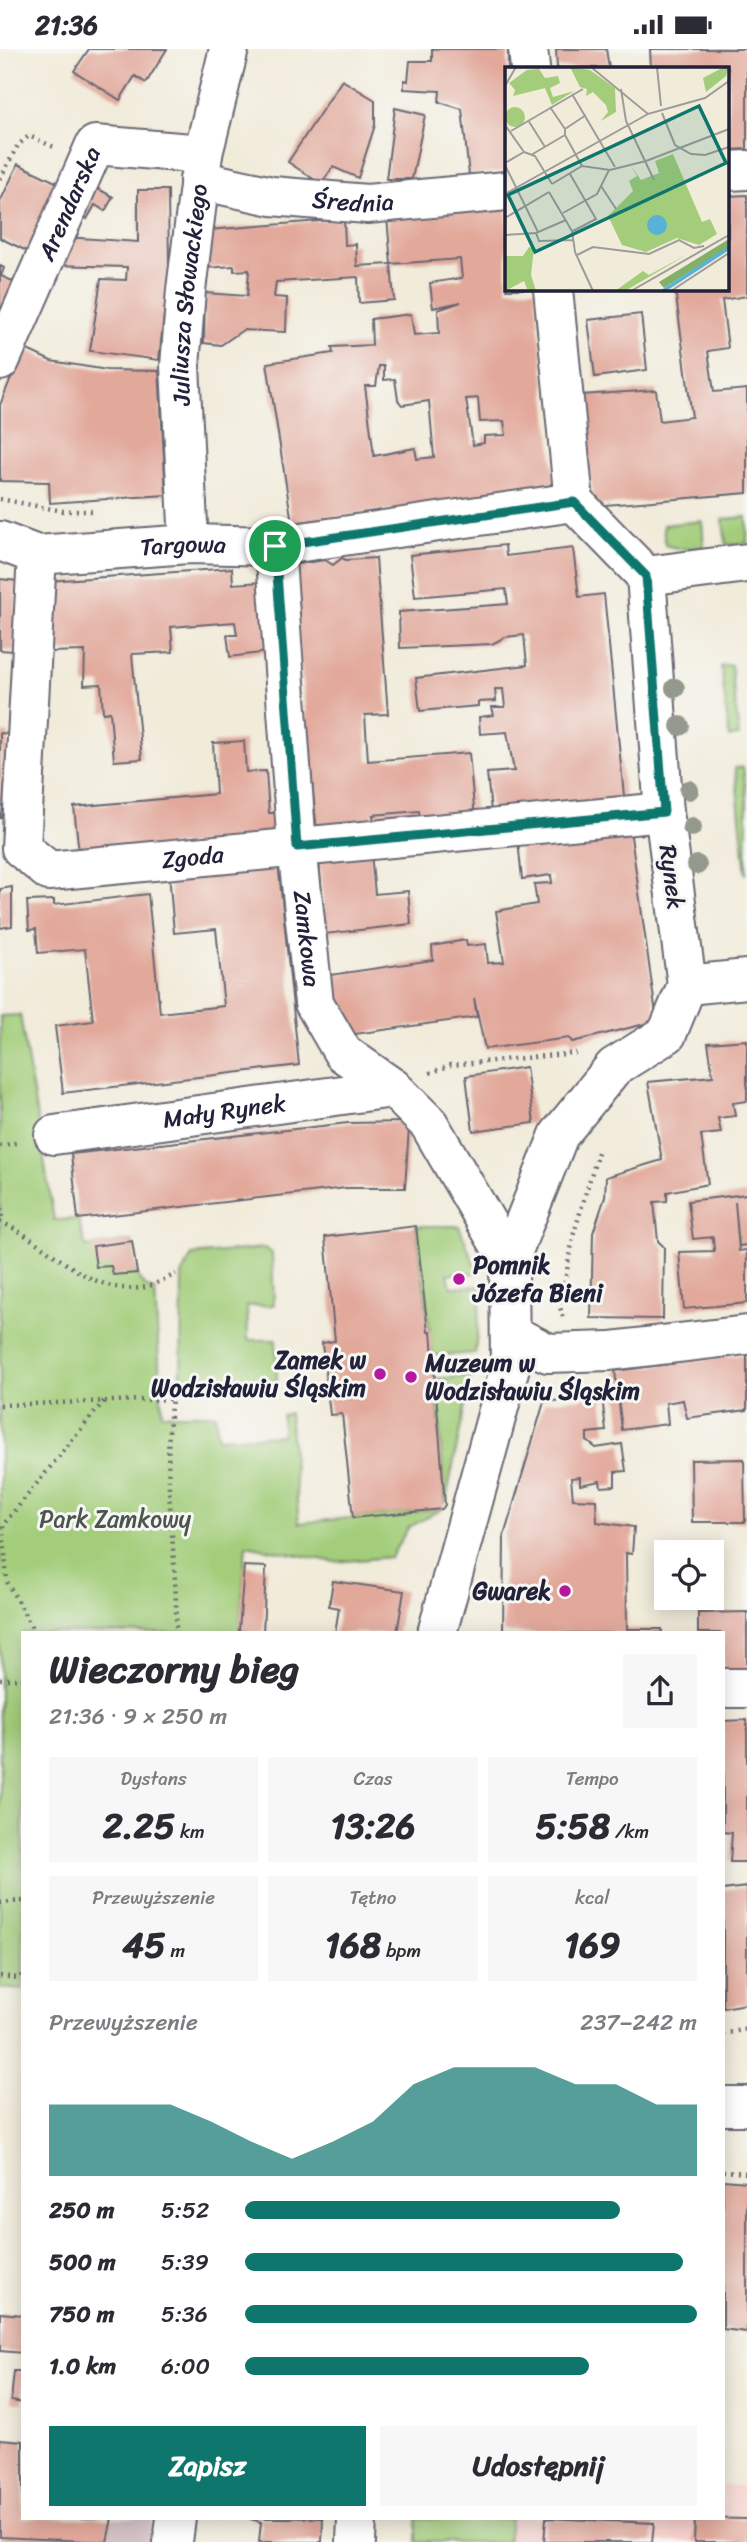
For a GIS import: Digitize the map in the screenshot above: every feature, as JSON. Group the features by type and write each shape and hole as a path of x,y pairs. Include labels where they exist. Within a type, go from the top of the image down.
{"street":[{"name":"Juliusza Słowackiego","path":"189,544 180,366 201,167 229,49"},
{"path":"528,49 530,67"},
{"name":"Arendarska","path":"0,361 95,145 201,167"},
{"name":"Średnia","path":"201,167 272,195 367,204 505,191"},
{"path":"553,291 574,502 646,576 747,563"},
{"name":"Targowa","path":"0,541 37,555 189,544 275,546 574,502"},
{"name":"Zamkowa","path":"275,546 297,847 314,1003 343,1052 393,1088 429,1124 509,1261"},
{"name":"Zgoda","path":"37,555 21,848 49,870 664,812"},
{"name":"Rynek","path":"600,1060 667,1034 687,985 664,812 646,576"},
{"path":"687,985 747,979"},
{"path":"438,1631 510,1367 509,1261 559,1135 600,1060"},
{"name":"Mały Rynek","path":"54,1135 393,1088"},
{"path":"511,1334 548,1353 610,1351 747,1335"},
{"path":"725,1688 747,1688"},
{"path":"725,2106 747,2106"},
{"path":"173,2542 176,2520"},
{"path":"356,2542 358,2520"}],"path":[{"path":"0,179 18,145 29,136 88,163"},
{"path":"393,1088 451,1065 600,1060"},
{"path":"548,1353 564,1318 560,1307 574,1233 596,1154 603,1143"},
{"path":"0,1194 1,1222 51,1255 110,1286 143,1288 176,1274"},
{"path":"0,1405 172,1399 166,1456 177,1598 176,1631"},
{"path":"34,1631 7,1581 3,1525 105,1401"},
{"path":"0,1679 21,1680"},
{"path":"0,1903 21,1901"},
{"path":"0,1976 21,1976"},
{"path":"725,2033 747,2029"},
{"path":"725,2171 747,2173"}],"shaded area":[{"path":"0,2444 21,2512 21,2520 152,2520 149,2542 0,2542"},
{"path":"725,2485 747,2487 747,2542 507,2542 510,2520 725,2520"}],"green space":[{"path":"747,517 747,543 726,545 723,519"},
{"path":"702,521 704,547 679,549 665,545 663,525"},
{"path":"731,665 739,736 729,737 721,666"},
{"path":"743,767 747,799 746,875 735,768"},
{"name":"Park Zamkowy","path":"20,1015 54,1220 78,1219 86,1247 132,1241 138,1278 155,1291 162,1414 215,1414 218,1438 282,1435 282,1415 289,1413 299,1523 442,1509 408,1528 391,1557 335,1562 246,1545 239,1631 21,1631 21,1990 0,1988 0,1016"},
{"path":"416,1226 459,1226 478,1273 448,1274 451,1287 482,1286 475,1353 433,1356"},
{"path":"265,1248 272,1253 274,1305 247,1306 248,1340 276,1340 277,1381 181,1385 182,1275 192,1255"},
{"path":"471,1376 445,1505 436,1379"},
{"path":"417,2520 510,2520 507,2542 417,2542"}],"building":[{"path":"89,49 167,49 146,83 135,76 120,100 74,71"},
{"path":"432,49 508,49 508,67 505,67 505,171 469,175 462,109 439,102 440,91 404,89 404,80 408,81 410,61 432,61"},
{"path":"556,49 606,49 609,67 557,67"},
{"path":"650,49 747,49 747,149 730,150 730,67 651,67"},
{"path":"342,80 375,100 375,125 358,178 333,167 321,184 288,162"},
{"path":"395,108 425,115 412,179 386,179"},
{"path":"18,164 60,184 35,255 0,238 0,202"},
{"path":"93,186 113,197 105,211 95,205 87,219 78,213"},
{"path":"138,190 168,190 169,268 159,360 90,351 101,279 126,280 127,267 53,265 65,237 138,242"},
{"path":"747,195 747,296 722,300 728,348 708,351 714,392 747,389 747,493 594,506 581,395 656,390 660,421 692,417 675,291 730,291 730,196"},
{"path":"505,206 505,291 535,291 555,481 545,489 484,495 473,499 292,523 267,363 333,353 332,347 372,345 371,319 411,314 414,335 439,333 438,310 461,302 433,308 430,283 462,278 460,259 391,264 387,217","holes":["379,366 384,366 384,380 395,379 398,400 402,405 429,401 434,457 417,459 415,448 374,456 365,386 376,386","478,398 480,422 504,421 506,435 484,436 484,443 473,445 466,399"]},
{"path":"344,219 345,245 356,244 357,266 391,264 394,300 359,303 358,277 276,282 274,297 287,298 286,332 243,330 221,345 204,343 205,293 247,296 249,270 234,271 234,266 206,268 208,230"},
{"path":"0,266 4,268 1,276 21,285 0,329"},
{"path":"641,314 647,370 595,377 588,320"},
{"path":"23,348 51,361 107,370 159,371 166,495 50,503 49,482 0,481 0,405"},
{"path":"505,545 506,556 573,548 579,597 604,594 625,806 492,821 487,773 514,771 507,732 480,734 479,717 494,715 492,707 505,707 503,689 495,689 496,701 478,702 478,706 420,711 416,678 527,665 524,635 505,637 492,644 400,648 399,612 508,604 506,589 415,597 410,555"},
{"path":"342,558 376,558 388,714 365,715 368,761 469,753 475,819 421,824 419,811 373,815 375,826 317,832 291,565 325,560 333,565"},
{"path":"232,568 233,584 263,582 268,652 230,657 227,635 237,635 235,622 171,627 173,652 132,654 142,759 114,761 110,712 103,713 101,684 84,685 85,651 47,652 48,581"},
{"path":"0,579 17,581 15,651 0,650"},
{"path":"0,733 9,734 2,818 0,818"},
{"path":"244,741 246,772 266,771 269,813 276,813 278,838 79,853 74,807 216,794 213,743"},
{"path":"630,829 657,1021 572,1042 569,1038 485,1049 474,998 477,1017 348,1035 331,1003 330,975 433,960 432,946 466,940 467,946 486,944 488,963 504,962 496,911 537,904 534,884 552,883 551,875 522,879 518,841"},
{"path":"371,853 375,894 408,891 411,924 325,934 319,859"},
{"path":"278,862 299,1065 63,1093 55,1026 93,1021 85,949 38,953 36,929 29,930 27,901 54,900 54,905 148,894 160,1013 224,1006 216,929 174,933 169,873"},
{"path":"12,887 12,926 0,928 0,889"},
{"path":"747,1040 747,1101 733,1103 735,1116 718,1118 721,1133 701,1135 708,1184 667,1192 667,1201 654,1202 658,1241 664,1247 663,1319 591,1318 593,1233 605,1197 606,1177 662,1160 648,1082 713,1076 708,1043"},
{"path":"526,1067 534,1123 473,1131 466,1076"},
{"path":"404,1122 409,1127 405,1188 346,1188 78,1219 71,1154 348,1123"},
{"path":"747,1194 747,1245 739,1246 735,1202 739,1251 747,1250 747,1303 684,1309 679,1252 714,1251 713,1237 693,1239 688,1201"},
{"name":"Zamek w Wodzisławiu Śląskim","path":"416,1226 428,1332 431,1331 445,1505 442,1509 353,1518 342,1414 330,1415 322,1343 335,1341 325,1237"},
{"path":"132,1241 137,1273 113,1275 111,1266 96,1267 93,1246"},
{"path":"747,1354 747,1410 687,1418 683,1400 666,1403 668,1424 622,1430 615,1371"},
{"path":"602,1396 606,1431 587,1433 587,1441 596,1448 622,1444 626,1471 615,1472 615,1486 601,1487 600,1481 580,1485 580,1477 571,1478 573,1499 596,1500 597,1522 634,1527 632,1554 626,1553 627,1629 662,1631 503,1631 504,1536 544,1402"},
{"path":"744,1459 745,1522 692,1522 691,1460"},
{"path":"244,1566 266,1567 263,1631 239,1631"},
{"path":"333,1581 404,1591 397,1631 335,1631 339,1608 329,1606"},
{"path":"747,1612 747,1674 725,1674 725,1631 698,1631 698,1613"},
{"path":"747,1720 747,1862 730,1862 732,1833 725,1832 725,1721"},
{"path":"747,1887 747,2004 725,2008 725,1890"},
{"path":"725,2180 747,2182 747,2332 725,2329"},
{"path":"0,2313 21,2315 21,2353 0,2351"},
{"path":"14,2371 21,2371 21,2403 11,2401"},
{"path":"0,2439 21,2441 21,2520 112,2520 107,2542 0,2537"},
{"path":"747,2519 747,2542 694,2542 695,2520"},
{"path":"254,2520 323,2520 322,2542 259,2542 261,2522"},
{"path":"546,2520 654,2523 652,2542 544,2542"}],"place":[{"name":"Pomnik Józefa Bieni","path":"459,1279"},
{"name":"Zamek w Wodzisławiu Śląskim","path":"380,1374"},
{"name":"Muzeum w Wodzisławiu Śląskim","path":"411,1377"},
{"name":"Gwarek","path":"565,1591"}],"route":[{"path":"574,502 646,576 664,812 297,847 275,546 574,502"}]}
